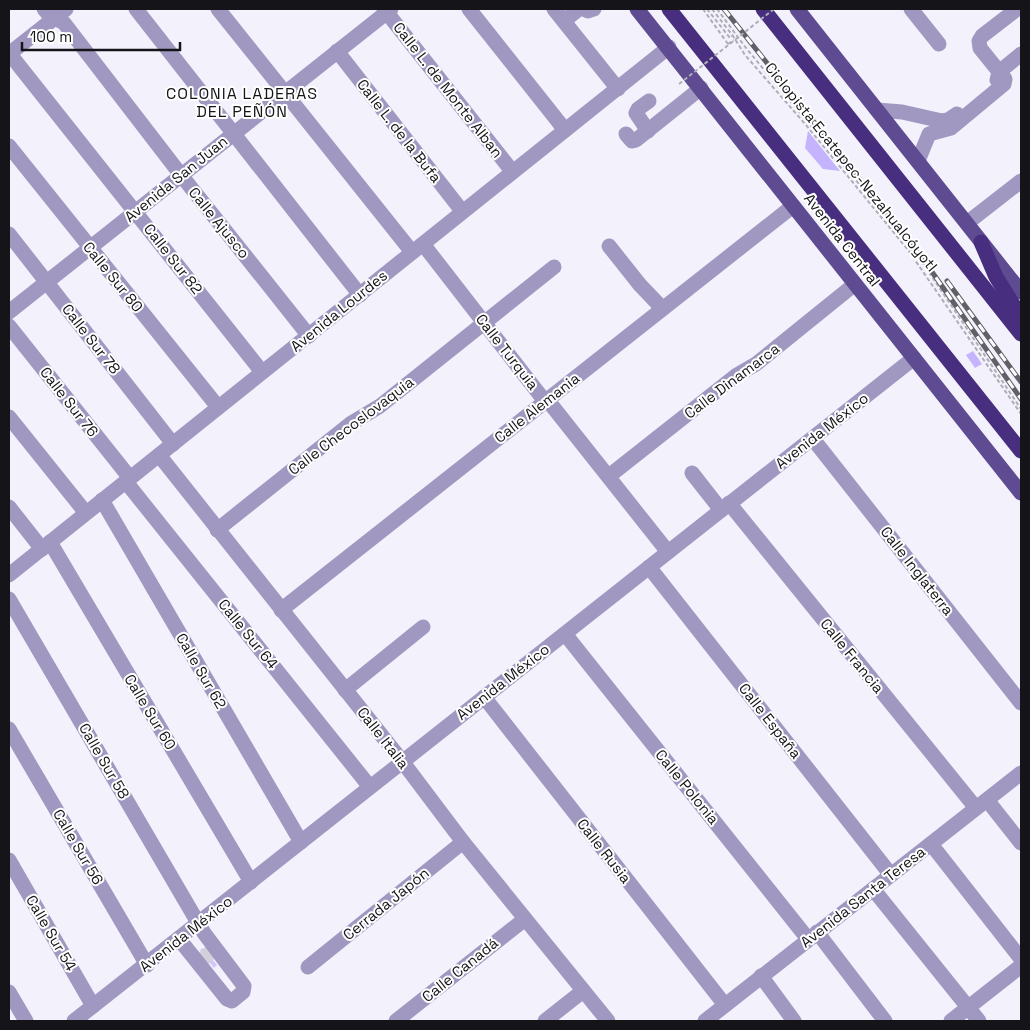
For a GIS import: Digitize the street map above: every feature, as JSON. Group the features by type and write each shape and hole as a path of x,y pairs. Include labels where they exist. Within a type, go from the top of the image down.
{"highway":[{"name":"Avenida Central","path":"669,9 1021,451"},
{"path":"761,14 1021,334"},
{"path":"982,242 996,277 1021,317"}],"main road":[{"name":"Avenida Central","path":"637,9 1021,492"},
{"path":"801,11 1021,292"}],"street":[{"path":"136,9 360,295"},
{"name":"Calle Turquia","path":"218,9 285,92 417,248 484,322 540,395 553,407 668,552"},
{"path":"469,9 565,130"},
{"path":"554,9 618,89"},
{"path":"564,21 579,9"},
{"path":"584,9 588,12 594,9"},
{"path":"911,9 939,44"},
{"path":"918,161 929,134 951,128 1002,86 1005,81 980,48 979,41 982,36 1017,9"},
{"name":"Avenida San Juan","path":"9,312 387,10"},
{"name":"Calle L. de Monte Alban","path":"387,10 512,171"},
{"path":"9,54 55,12"},
{"name":"Calle Ajusco","path":"55,12 309,336"},
{"name":"Avenida Lourdes","path":"9,576 669,47"},
{"name":"Calle L. de la Bufa","path":"337,51 462,211"},
{"name":"Calle Sur 82","path":"9,54 262,372"},
{"path":"877,110 902,112 946,121 996,83 999,72 1021,54"},
{"path":"626,134 632,141 635,141 700,88"},
{"path":"648,131 636,113 638,109 650,102"},
{"name":"Calle Sur 80","path":"9,146 218,407"},
{"path":"967,222 1020,184"},
{"name":"Calle Alemania","path":"281,610 793,206"},
{"name":"Calle Sur 78","path":"9,234 173,444"},
{"path":"609,246 640,285 662,308"},
{"name":"Calle Checoslovaquia","path":"217,530 350,424 380,406 554,267"},
{"name":"Calle Dinamarca","path":"609,476 737,375 756,364 855,284"},
{"name":"Calle Sur 76","path":"9,326 128,480"},
{"name":"Avenida México","path":"74,1021 914,358"},
{"path":"9,417 86,513"},
{"name":"Calle Inglaterra","path":"813,439 1021,703"},
{"name":"Calle Italia","path":"159,455 402,761 463,842 608,1021"},
{"name":"Calle Francia","path":"692,473 725,507 981,804 1021,843"},
{"name":"Calle Sur 64","path":"128,480 370,787"},
{"name":"Calle Sur 62","path":"102,500 300,842"},
{"name":"Calle Sur 60","path":"9,508 46,546 251,882"},
{"name":"Calle España","path":"649,567 891,875"},
{"name":"Calle Sur 58","path":"9,599 199,923 207,955 180,939"},
{"path":"345,690 423,627"},
{"name":"Calle Polonia","path":"565,634 885,1021"},
{"name":"Calle Rusia","path":"484,697 725,1005"},
{"name":"Calle Sur 56","path":"9,729 147,965"},
{"name":"Avenida Santa Teresa","path":"705,1021 1021,773"},
{"name":"Cerrada Japón","path":"308,967 463,842"},
{"path":"931,844 1021,959"},
{"name":"Calle Sur 54","path":"11,869 93,1006"},
{"path":"873,889 979,1021"},
{"name":"Calle Canadá","path":"396,1021 525,919"},
{"path":"951,1021 1021,966"},
{"path":"760,976 794,1021"},
{"path":"545,1021 583,991"},
{"path":"9,992 26,1021"}],"path":[{"path":"703,9 728,44 746,32 761,14"},
{"path":"707,9 730,38 733,36"},
{"name":"Ciclopista Ecatepec-Nezahualcóyotl","path":"712,9 745,55 806,125 908,250 1021,414"},
{"path":"717,9 746,48 914,250 1021,409"},
{"path":"679,84 774,9"}],"shaded area":[{"path":"808,131 840,171 823,169 805,148"},
{"path":"973,351 982,364 975,368 966,355"}],"building":[{"path":"203,948 217,965 214,968 200,950"}],"tunnel":[{"path":"203,959 212,951"}],"railway":[{"path":"724,9 923,259 1021,399"},
{"path":"947,281 1021,382"}],"district":[{"name":"COLONIA LADERAS DEL PEÑÓN","path":"242,102"}]}
